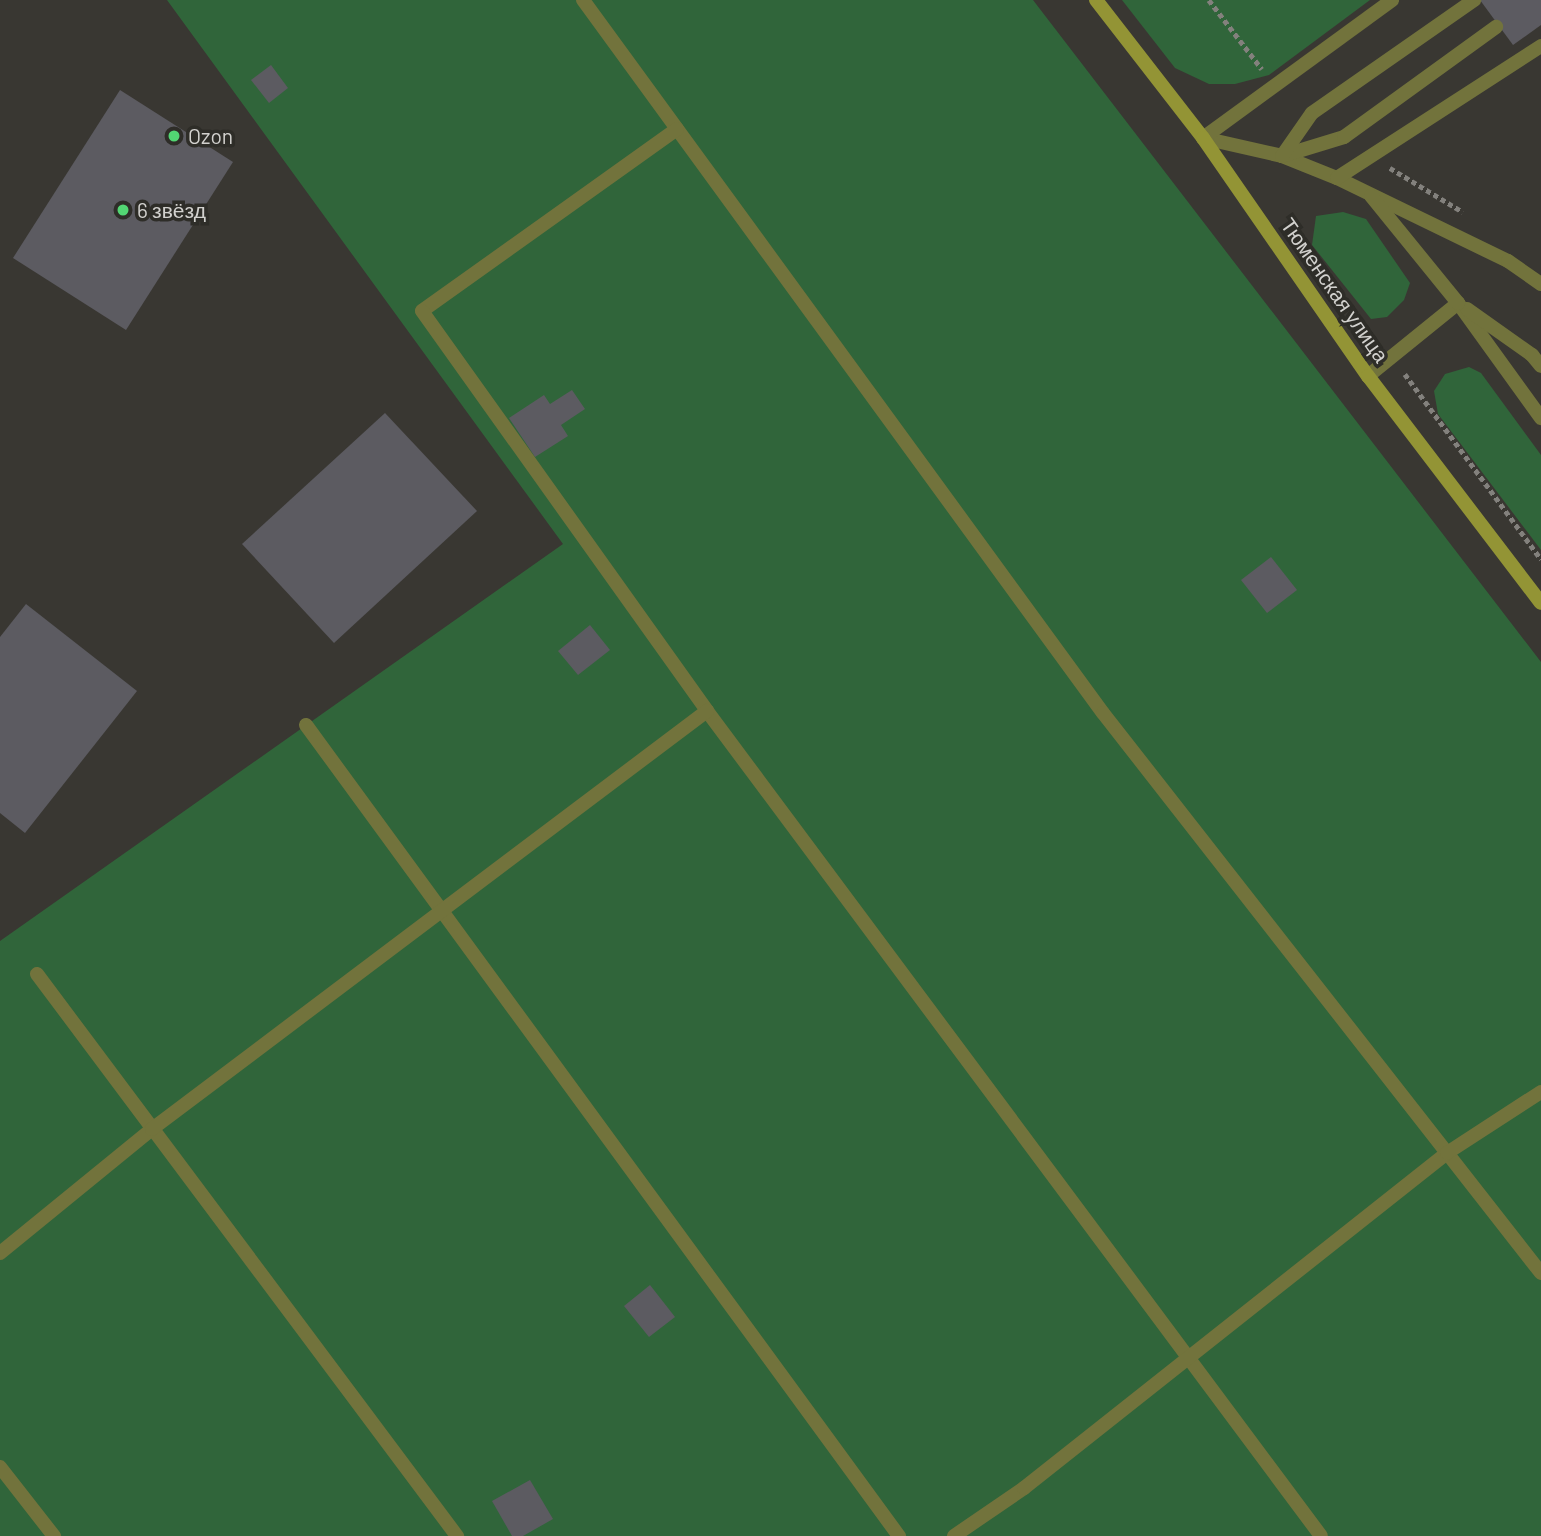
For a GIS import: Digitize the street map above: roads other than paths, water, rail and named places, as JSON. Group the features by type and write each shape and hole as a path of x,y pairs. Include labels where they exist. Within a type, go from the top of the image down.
{"street":[{"path":"583,0 1103,713 1541,1273"},
{"name":"Тюменская улица","path":"1096,0 1203,138 1368,376 1541,603"},
{"path":"1203,138 1392,0"},
{"path":"1282,156 1312,113 1474,0"},
{"path":"1282,156 1344,137 1496,27"},
{"path":"1337,178 1541,46"},
{"path":"677,130 422,311 707,711 1321,1536"},
{"path":"1203,138 1282,156 1337,178 1508,261 1541,284"},
{"path":"1368,193 1458,303 1541,418"},
{"path":"1368,376 1458,303"},
{"path":"1458,303 1532,355 1541,366"},
{"path":"0,1253 152,1129 707,711"},
{"path":"306,725 899,1536"},
{"path":"37,974 457,1536"},
{"path":"954,1536 1024,1488 1447,1153 1541,1092"},
{"path":"0,1467 54,1536"}],"place":[{"name":"Ozon","path":"174,136"},
{"name":"6 звёзд","path":"123,210"}]}
